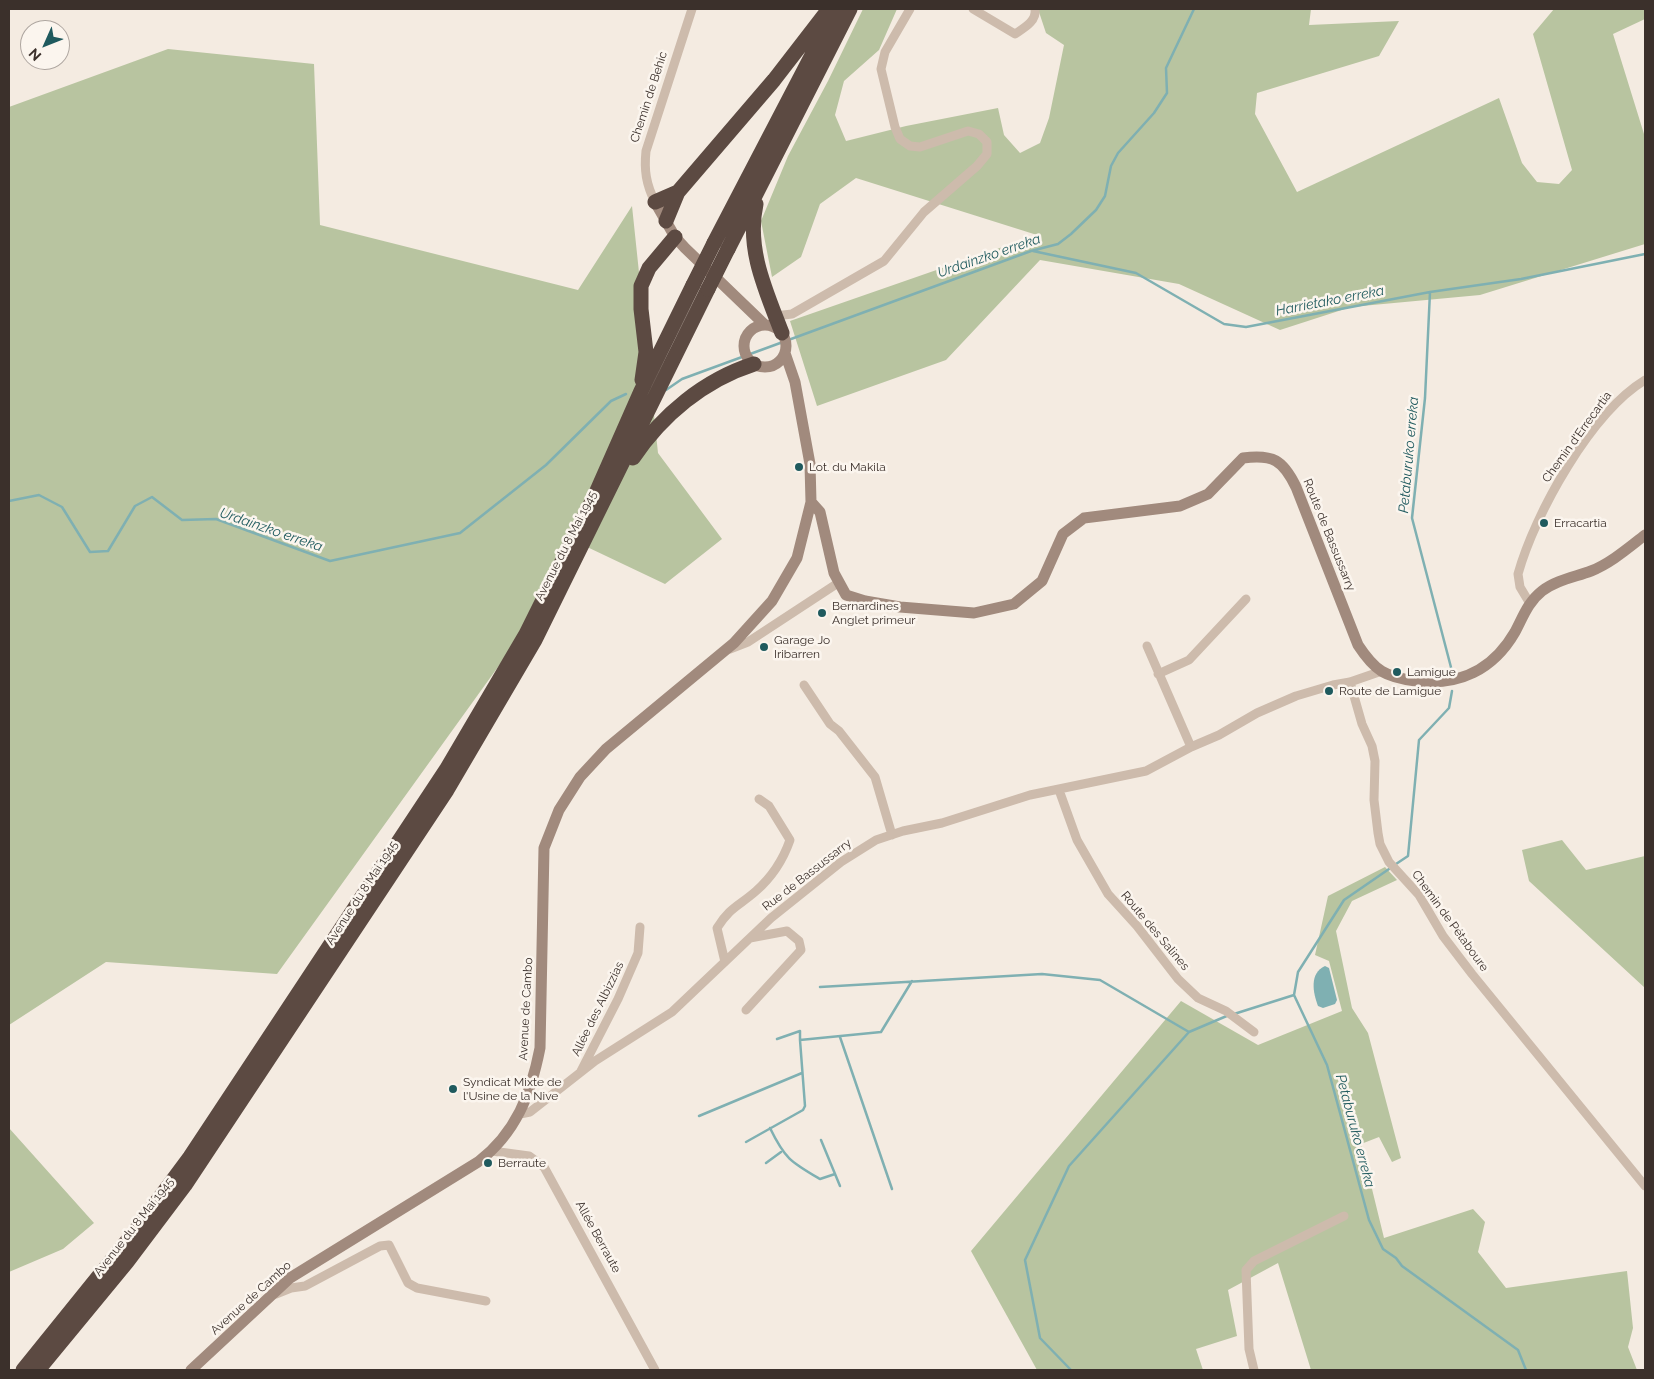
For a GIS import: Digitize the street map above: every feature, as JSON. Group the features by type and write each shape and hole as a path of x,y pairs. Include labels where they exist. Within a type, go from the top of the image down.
{"highway":[{"path":"666,221 678,192 774,80 829,9"},
{"path":"648,394 708,289 721,246 836,9"},
{"path":"648,394 693,285 721,246 761,183 850,9"},
{"path":"761,183 752,234 755,257 770,320 784,342"},
{"path":"655,202 678,192"},
{"path":"648,394 646,352 640,309 641,286 649,268 675,236"},
{"path":"608,495 642,445 667,416 749,357"},
{"name":"Avenue du 8 Mai 1945","path":"23,1370 132,1235 181,1170 446,770 526,634 596,493 630,416 648,394"},
{"name":"Avenue du 8 Mai 1945","path":"38,1370 132,1255 190,1179 442,798 489,723 535,640 608,495 648,394"}],"street":[{"name":"Chemin de Behic","path":"692,9 646,151 644,170 647,186 675,236 747,308 770,320"},
{"path":"795,382 788,373 775,365 764,368 749,357 746,336 752,330 770,320 792,314 884,260 924,212 977,166 986,154 987,142 979,134 968,131 920,148 910,146 900,139 881,69 885,52 910,9"},
{"path":"973,9 1015,34 1032,20 1036,14 1035,9"},
{"path":"747,308 752,330"},
{"path":"775,365 784,342"},
{"name":"Avenue de Cambo","path":"191,1370 290,1278 492,1151 520,1114 536,1071 540,1048 544,848 559,810 580,777 606,749 728,649 776,594 797,558 812,502 810,464 795,382 784,342"},
{"name":"Chemin d'Errecartia","path":"1529,602 1520,587 1518,574 1550,497 1563,474 1606,414 1618,400 1645,380"},
{"name":"Route de Bassussarry","path":"838,583 846,594 865,601 900,607 974,613 1014,604 1042,581 1063,534 1084,518 1180,506 1208,494 1243,458 1269,456 1280,464 1291,478 1358,645 1369,663 1379,672"},
{"path":"812,502 820,512 838,583"},
{"path":"1147,646 1191,747 1296,696 1332,684 1350,682 1379,672 1397,679 1434,683 1449,682 1467,676 1483,668 1504,648 1529,602 1544,589 1612,560 1645,535"},
{"name":"Avenue de Cambo","path":"728,649 748,642 838,583"},
{"path":"1158,674 1189,660 1246,599"},
{"name":"Chemin de Pétaboure","path":"1350,682 1362,724 1372,746 1374,800 1378,833 1380,844 1389,862 1419,895 1443,936 1472,974 1645,1186"},
{"path":"804,685 830,724 838,731 875,777 892,835"},
{"name":"Rue de Bassussarry","path":"520,1114 530,1112 581,1072 672,1012 772,918 841,862 876,840 936,825 1030,795 1146,771 1191,747"},
{"name":"Route des Salines","path":"1059,790 1077,840 1108,894 1137,926 1178,979 1198,998 1226,1012 1254,1032"},
{"path":"725,962 717,928 726,914 756,891 783,860 790,840 768,806 759,799"},
{"name":"Allée des Albizzias","path":"581,1072 618,999 638,953 640,927"},
{"path":"746,1010 801,950 798,941 787,931 749,938"},
{"name":"Allée Berraute","path":"492,1151 529,1156 544,1167 655,1370"},
{"path":"1254,1370 1249,1349 1246,1270 1254,1261 1344,1216"},
{"path":"271,1295 291,1288 305,1286 380,1246 389,1245 408,1283 418,1288 486,1301"}],"green space":[{"path":"863,9 897,9 879,50 844,81 835,115 846,141 906,126 998,108 1004,135 1020,153 1040,143 1049,118 1064,45 1046,33 1038,9 1311,9 1309,25 1399,21 1379,56 1257,93 1255,114 1297,192 1499,98 1522,163 1537,182 1559,184 1572,170 1533,34 1554,9 1645,9 1645,19 1613,34 1644,134 1645,244 1480,295 1351,307 1280,330 1179,284 1040,260 946,360 817,406 790,321 1037,235 856,178 820,204 801,257 772,277 761,221 788,156 828,81"},
{"path":"168,49 314,64 320,225 578,290 632,206 658,453 722,539 665,584 585,546 277,974 106,962 9,1025 9,107"},
{"path":"1562,840 1586,870 1645,856 1645,988 1529,881 1522,850"},
{"path":"1385,867 1397,880 1352,901 1336,931 1352,1008 1368,1033 1401,1158 1392,1162 1379,1137 1361,1144 1384,1238 1473,1209 1485,1222 1478,1252 1506,1288 1627,1271 1633,1328 1628,1347 1637,1370 1311,1370 1278,1263 1228,1290 1237,1336 1196,1349 1203,1370 1037,1370 971,1251 1181,1001 1258,1045 1342,1011 1329,961 1315,955 1328,896"},
{"path":"9,1128 94,1223 63,1249 9,1272"}],"water":[{"path":"1325,966 1329,968 1337,1000 1335,1004 1323,1008 1318,1006 1314,989 1314,978 1316,973"}],"waterway":[{"name":"Urdainzko erreka","path":"666,390 682,379 1031,251 1058,244 1096,210 1105,196 1111,166 1118,153 1154,113 1167,93 1166,68 1194,9"},
{"name":"Harrietako erreka","path":"1033,251 1136,273 1224,324 1246,327 1430,292 1521,279 1645,254"},
{"name":"Petaburuko erreka","path":"1430,292 1425,398 1412,518 1453,675"},
{"name":"Urdainzko erreka","path":"9,501 39,495 62,507 90,552 108,551 135,506 152,497 182,520 216,519 330,561 460,533 546,465 611,401 626,394"},
{"name":"Petaburuko erreka","path":"1396,864 1408,856 1419,740 1449,708 1452,691"},
{"name":"Petaburuko erreka","path":"1389,869 1344,900 1298,972 1294,995 1327,1065 1369,1220 1383,1249 1396,1258 1402,1266 1518,1350 1526,1370"},
{"path":"820,987 1042,974 1100,980 1189,1032"},
{"path":"746,1142 803,1110 805,1106 800,1040 881,1032 912,981"},
{"path":"1234,1014 1294,995"},
{"path":"1071,1370 1040,1338 1025,1260 1069,1166 1189,1032 1229,1015"},
{"path":"777,1039 800,1031 800,1040"},
{"path":"840,1037 892,1189"},
{"path":"699,1116 802,1073"},
{"path":"770,1128 780,1147 795,1164 820,1179 835,1174"},
{"path":"821,1140 840,1186"},
{"path":"766,1163 781,1152"}],"place":[{"name":"Lot. du Makila","path":"799,467"},
{"name":"Erracartia","path":"1544,523"},
{"name":"Bernardines Anglet primeur","path":"822,613"},
{"name":"Garage Jo Iribarren","path":"764,647"},
{"name":"Lamigue","path":"1397,672"},
{"name":"Route de Lamigue","path":"1329,691"},
{"name":"Syndicat Mixte de l'Usine de la Nive","path":"453,1089"},
{"name":"Berraute","path":"488,1163"}]}
